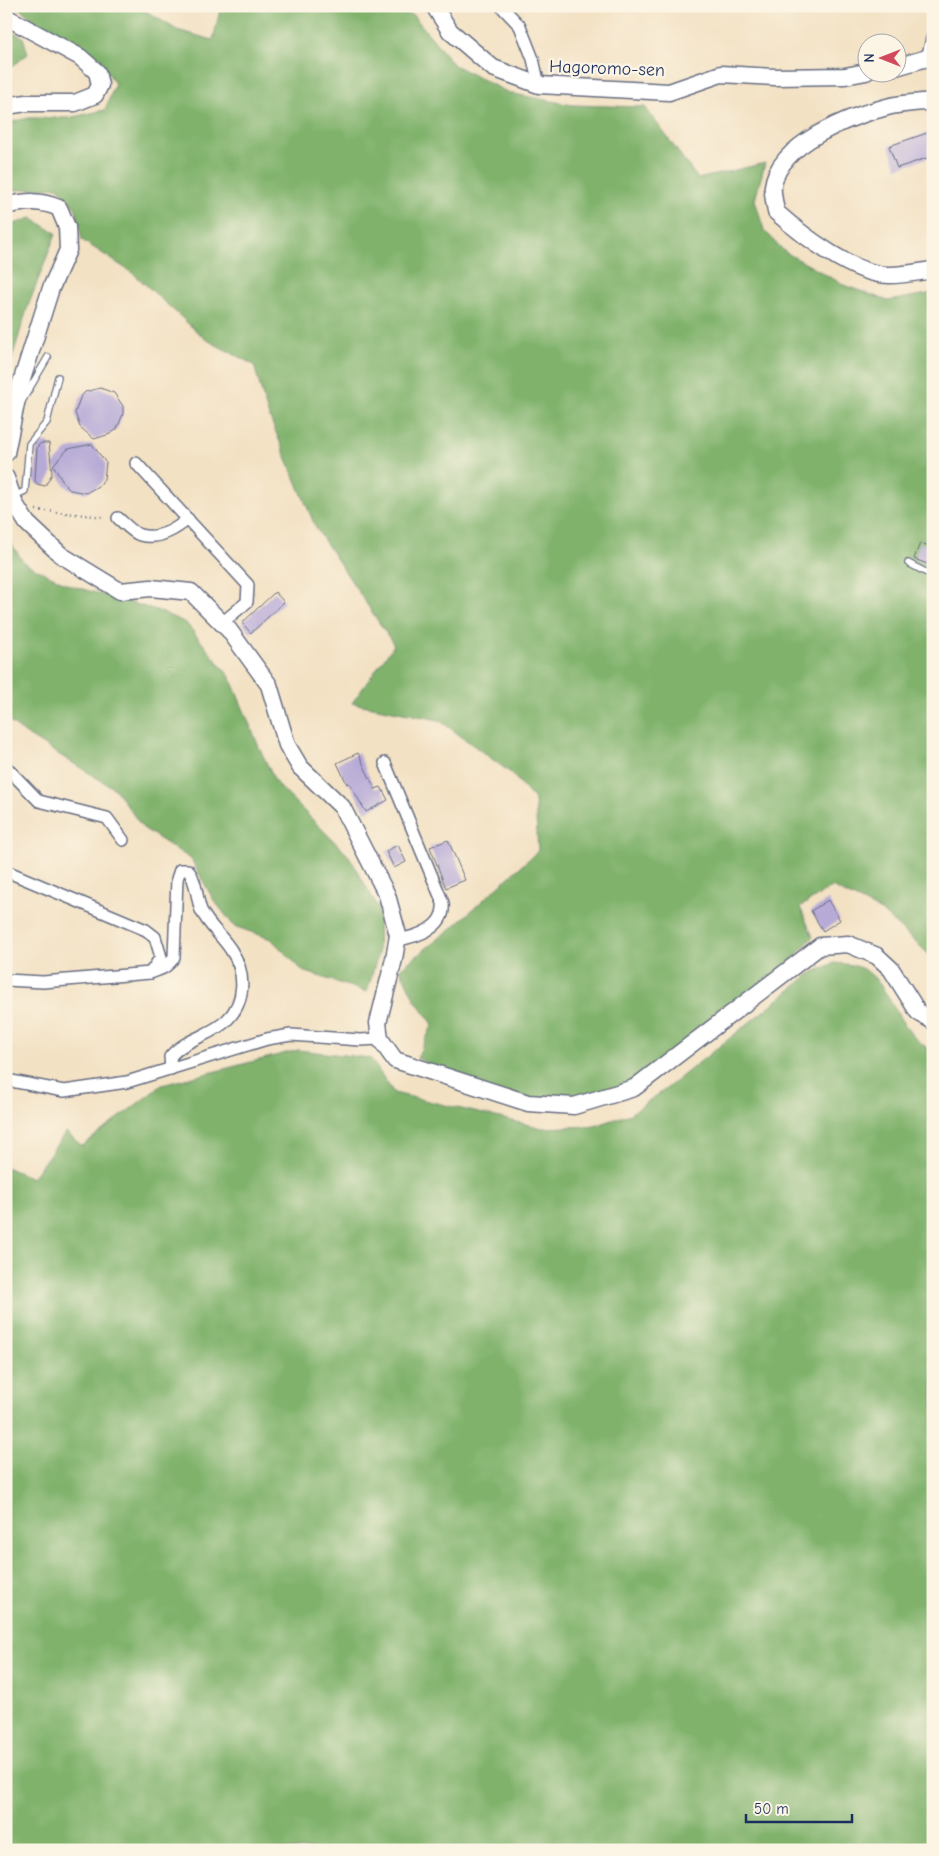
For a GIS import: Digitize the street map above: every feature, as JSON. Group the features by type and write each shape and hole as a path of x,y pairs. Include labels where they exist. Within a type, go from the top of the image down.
{"street":[{"name":"Hagoromo-sen","path":"434,6 450,31 493,68 539,86 669,92 721,74 775,77 846,76 856,74"},
{"path":"501,6 520,26 533,59 539,86"},
{"path":"6,17 80,57 97,72 100,85 95,95 75,103 26,103 6,106"},
{"path":"906,65 930,60 933,35"},
{"path":"933,101 888,106 839,123 808,141 784,160 773,186 776,212 810,239 849,264 888,275 933,270"},
{"path":"6,206 27,201 42,201 59,208 67,227 68,250 51,288 13,413 6,453"},
{"path":"136,464 248,585 247,602 222,623"},
{"path":"6,478 15,502 27,523 61,555 92,576 120,591 151,588 191,592 222,623 269,685 287,745 300,766 342,807 387,895 398,935 378,1023 380,1039 395,1060 528,1103 574,1106 634,1088 820,946 848,944 878,956 891,969 918,1012 933,1021"},
{"path":"118,518 140,535 163,534 177,529 188,519"},
{"path":"385,764 443,903 444,911 439,921 417,936 397,940"},
{"path":"6,767 38,801 107,818 123,840"},
{"path":"6,980 43,982 150,973 170,965 174,957 177,879 180,870 188,870 194,877 202,910 217,934 231,950 239,968 242,985 240,1004 227,1020 201,1038 174,1053 170,1057 171,1069"},
{"path":"6,871 146,930 155,937 161,957 150,973"},
{"path":"6,1080 64,1091 127,1082 266,1039 291,1035 360,1040 380,1039"}],"lane":[{"path":"13,413 26,398 40,369 48,358"},
{"path":"15,502 25,491 29,444 47,422 58,377"},
{"path":"908,563 933,576"}],"path":[{"path":"15,502 118,518"}],"green space":[{"path":"17,6 138,6 177,30 213,40 221,6 377,6 413,15 454,65 509,93 572,105 645,107 698,179 765,163 755,200 764,230 785,252 846,286 888,301 933,293 933,958 881,911 832,887 800,907 813,937 792,960 629,1089 584,1103 498,1097 417,1058 433,1024 415,1000 400,969 452,928 538,851 535,800 511,773 439,720 352,703 394,645 316,528 267,411 254,365 205,339 134,274 82,240 76,209 58,187 6,191 6,123 29,118 68,118 105,110 115,84 102,63 48,32"},
{"path":"6,28 23,37 28,54 6,71"},
{"path":"31,218 56,233 27,309 6,378 6,227"},
{"path":"6,535 24,563 69,585 156,610 186,623 230,677 276,783 349,856 379,909 378,954 367,992 303,971 271,939 234,926 213,899 191,859 143,828 115,789 29,736 6,719"},
{"path":"834,963 858,967 871,975 880,984 910,1032 920,1043 933,1051 933,1850 6,1850 6,1167 32,1178 66,1132 82,1146 162,1085 298,1050 370,1058 394,1093 542,1128 595,1126 630,1114 666,1089 810,974"}],"building":[{"path":"933,131 933,156 897,168 889,146"},
{"path":"100,388 114,393 123,406 123,414 117,429 110,434 94,439 80,427 75,413 80,398 85,392"},
{"path":"41,443 49,443 52,474 45,486 37,484 35,481 37,447"},
{"path":"92,444 106,463 104,479 100,485 86,493 70,490 64,484 53,465 68,449"},
{"path":"920,543 933,547 933,566 914,559"},
{"path":"275,592 284,602 251,633 242,623"},
{"path":"358,753 375,789 381,787 388,800 366,812 349,783 347,784 337,763"},
{"path":"448,840 465,880 446,888 430,847"},
{"path":"398,845 406,862 394,868 386,851"},
{"path":"828,900 840,920 823,931 811,911"}]}
